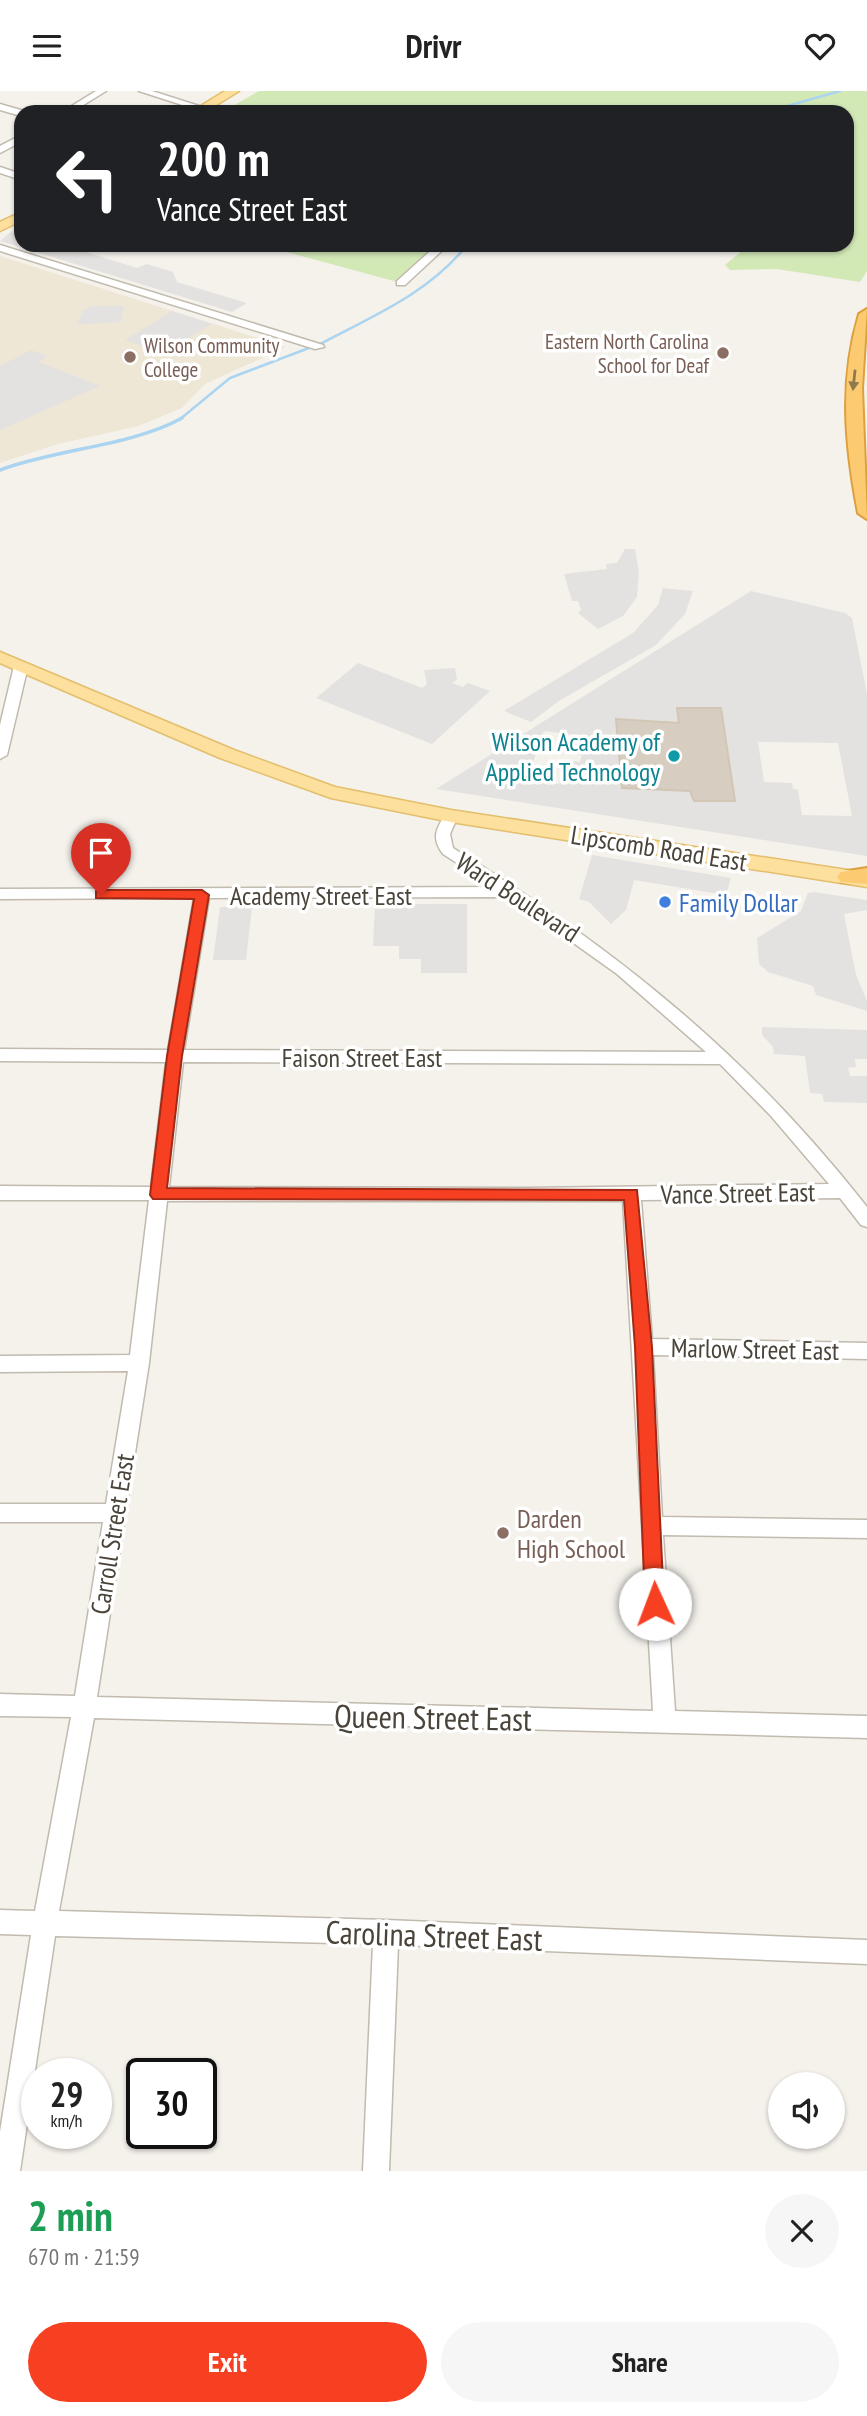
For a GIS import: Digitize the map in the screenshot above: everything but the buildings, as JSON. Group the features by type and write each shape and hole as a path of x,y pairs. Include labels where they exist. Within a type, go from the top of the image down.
{"highway":[{"path":"867,314 856,355 852,398 855,455 867,513"}],"main road":[{"path":"213,105 233,91"},
{"name":"Ward Boulevard","path":"0,657 262,768 331,792 451,816"},
{"name":"Lipscomb Road East","path":"451,816 861,878"}],"street":[{"path":"78,105 102,91"},
{"path":"143,91 186,105"},
{"path":"0,248 319,347"},
{"path":"401,283 435,252"},
{"path":"0,755 21,666"},
{"name":"Ward Boulevard","path":"451,816 440,836 441,843 448,851 515,893 635,979 725,1058 805,1140 867,1220"},
{"name":"Academy Street East","path":"0,894 515,893"},
{"name":"Carroll Street East","path":"7,2171 45,1924 85,1709 139,1363 175,1056 202,895"},
{"name":"Faison Street East","path":"0,1055 725,1058"},
{"name":"Vance Street East","path":"0,1193 631,1194 846,1191"},
{"path":"631,1194 643,1347 665,1721"},
{"name":"Marlow Street East","path":"643,1347 867,1350"},
{"path":"0,1364 139,1363"},
{"path":"0,1513 114,1513"},
{"path":"652,1526 867,1529"},
{"name":"Queen Street East","path":"0,1705 867,1727"},
{"name":"Carolina Street East","path":"0,1922 386,1932 867,1952"},
{"path":"376,2171 386,1932"}],"shaded area":[{"path":"12,231 14,232 14,245 0,241"},
{"path":"36,252 86,252 137,268 147,264 173,272 177,282 247,303 232,312"},
{"name":"Wilson Community College","path":"0,256 286,347 205,384 182,408 139,426 58,444 0,463"},
{"path":"92,306 124,306 121,322 77,325 83,310"},
{"path":"172,311 212,324 163,353 125,340"},
{"path":"31,350 47,356 39,362 100,386 0,430 0,366"},
{"path":"625,549 635,549 639,572 637,597 623,616 598,629 578,613 581,610 578,601 572,601 564,574 607,569 606,564 617,563"},
{"path":"663,588 693,591 685,614 656,645 559,701 531,722 504,711 633,633 658,605"},
{"path":"751,591 845,613 852,618 867,694 867,856 436,789","holes":["678,708 721,708 734,801 695,801 690,791 622,788 616,719 679,723","544,731 576,735 570,753 582,755 580,762 567,760 559,784 527,779","758,742 838,743 852,816 802,815 798,790 793,789 792,783 764,782"]},
{"path":"358,663 422,688 427,684 424,670 455,668 457,680 452,683 463,687 468,683 490,691 432,744 316,698"},
{"path":"592,855 731,878 726,895 634,880 626,910 611,924 589,902 579,899"},
{"path":"808,893 867,900 867,910 844,914 856,975 867,1001 867,1011 816,995 813,986 768,972 759,964 757,938 801,911"},
{"path":"375,904 467,904 467,973 421,973 421,959 399,959 399,946 373,946"},
{"path":"220,907 252,907 246,960 213,960"},
{"path":"762,1027 867,1030 867,1059 855,1059 856,1067 848,1068 850,1076 867,1076 867,1103 824,1102 822,1094 810,1093 805,1056 774,1054 773,1047 762,1035"}],"green space":[{"path":"259,91 867,91 867,271 860,282 777,269 730,270 725,265 741,252 854,252 854,105 234,105"},
{"path":"287,252 437,252 401,283"}],"waterway":[{"path":"791,105 840,91"},
{"path":"320,344 418,290 461,252"},
{"path":"181,419 230,378 309,348"},
{"path":"0,470 140,435 181,419"}],"place":[{"name":"Eastern North Carolina School for Deaf","path":"723,353"},
{"name":"Wilson Community College","path":"130,357"},
{"name":"Wilson Academy of Applied Technology","path":"674,756"},
{"name":"Family Dollar","path":"665,902"},
{"name":"Darden High School","path":"503,1533"}],"route":[{"path":"101,895 202,895 175,1056 158,1195 631,1194 643,1347 655,1604"}]}
